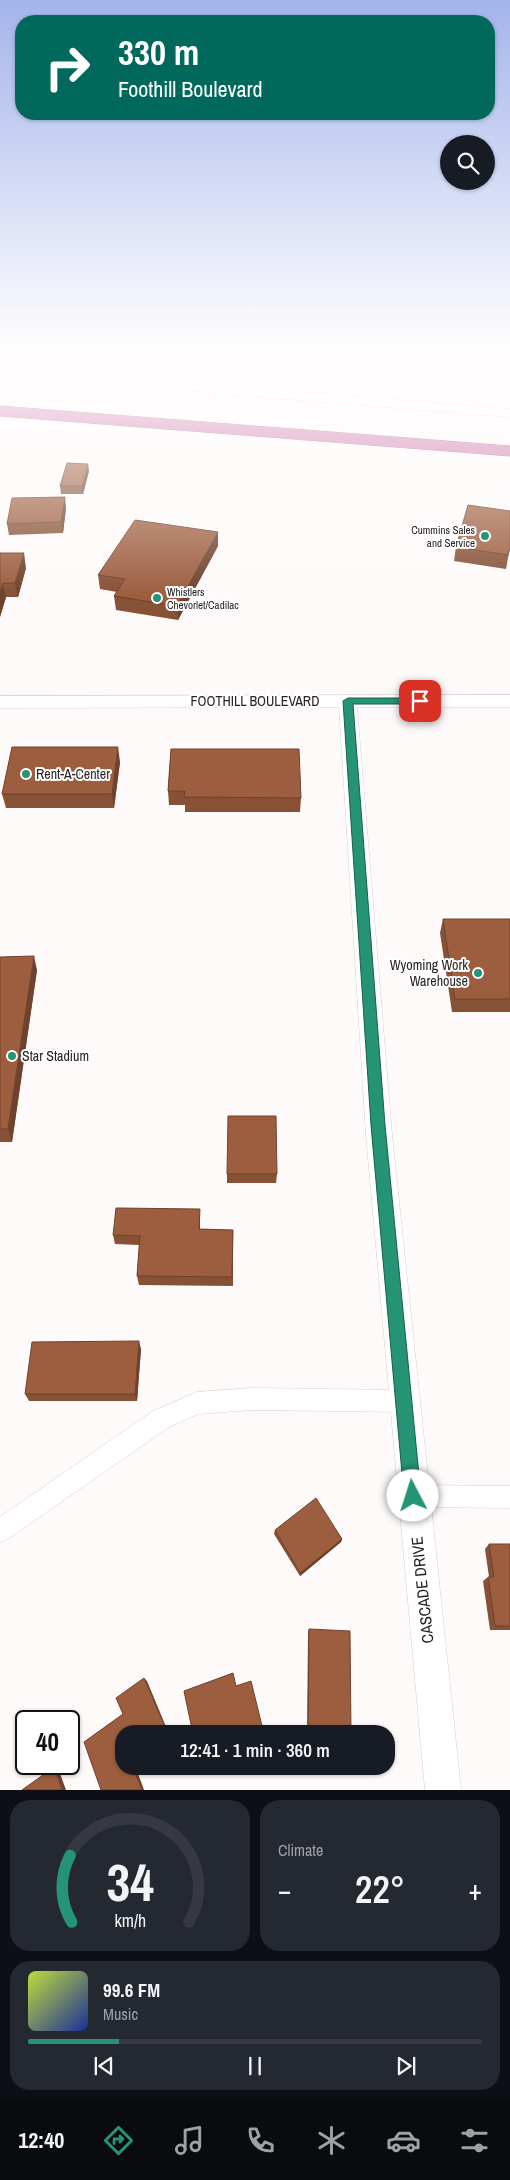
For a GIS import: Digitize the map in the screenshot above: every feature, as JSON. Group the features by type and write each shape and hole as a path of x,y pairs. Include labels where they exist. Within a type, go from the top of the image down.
{"highway":[{"path":"160,429 319,436"},
{"path":"224,429 510,451"},
{"path":"374,429 510,439"}],"street":[{"name":"CASCADE DRIVE","path":"348,701 379,1130 443,1790"},
{"name":"FOOTHILL BOULEVARD","path":"0,702 510,701"},
{"path":"0,1531 161,1419 197,1403 251,1399 404,1401"},
{"path":"413,1496 510,1496"}],"building":[{"path":"67,463 88,464 82,486 60,486"},
{"path":"65,497 61,522 7,524 12,498"},
{"name":"Cummins Sales and Service","path":"468,505 510,511 510,547 508,555 456,547"},
{"path":"135,520 218,532 177,606 114,596 125,579 98,575"},
{"path":"0,553 24,553 15,583 3,583 0,592"},
{"path":"12,747 118,747 112,794 2,794"},
{"path":"171,749 299,749 301,798 184,797 185,791 168,791"},
{"name":"Wyoming Work Warehouse","path":"443,919 510,919 510,999 455,999"},
{"name":"Star Stadium","path":"34,956 8,1129 0,1129 0,957"},
{"path":"228,1116 276,1116 277,1174 227,1174"},
{"path":"116,1208 200,1209 199,1229 233,1230 232,1277 137,1276 140,1236 113,1235"},
{"path":"139,1341 135,1394 25,1394 32,1342"},
{"path":"316,1498 342,1539 300,1573 275,1530"},
{"path":"489,1544 510,1544 510,1626 495,1626 488,1577 494,1577"},
{"path":"309,1629 350,1631 351,1725 308,1725"},
{"path":"233,1673 236,1686 251,1681 262,1725 191,1725 184,1691"},
{"path":"144,1678 164,1725 115,1725 115,1775 136,1775 142,1790 101,1790 84,1742 123,1714 116,1698"},
{"path":"43,1775 57,1775 62,1790 22,1790"}],"place":[{"name":"Cummins Sales and Service","path":"485,536"},
{"name":"Whistlers Chevorlet/Cadilac","path":"157,598"},
{"name":"Rent-A-Center","path":"26,774"},
{"name":"Wyoming Work Warehouse","path":"478,973"},
{"name":"Star Stadium","path":"12,1056"}],"route":[{"path":"413,1496 378,1125 348,701 420,701"}]}
